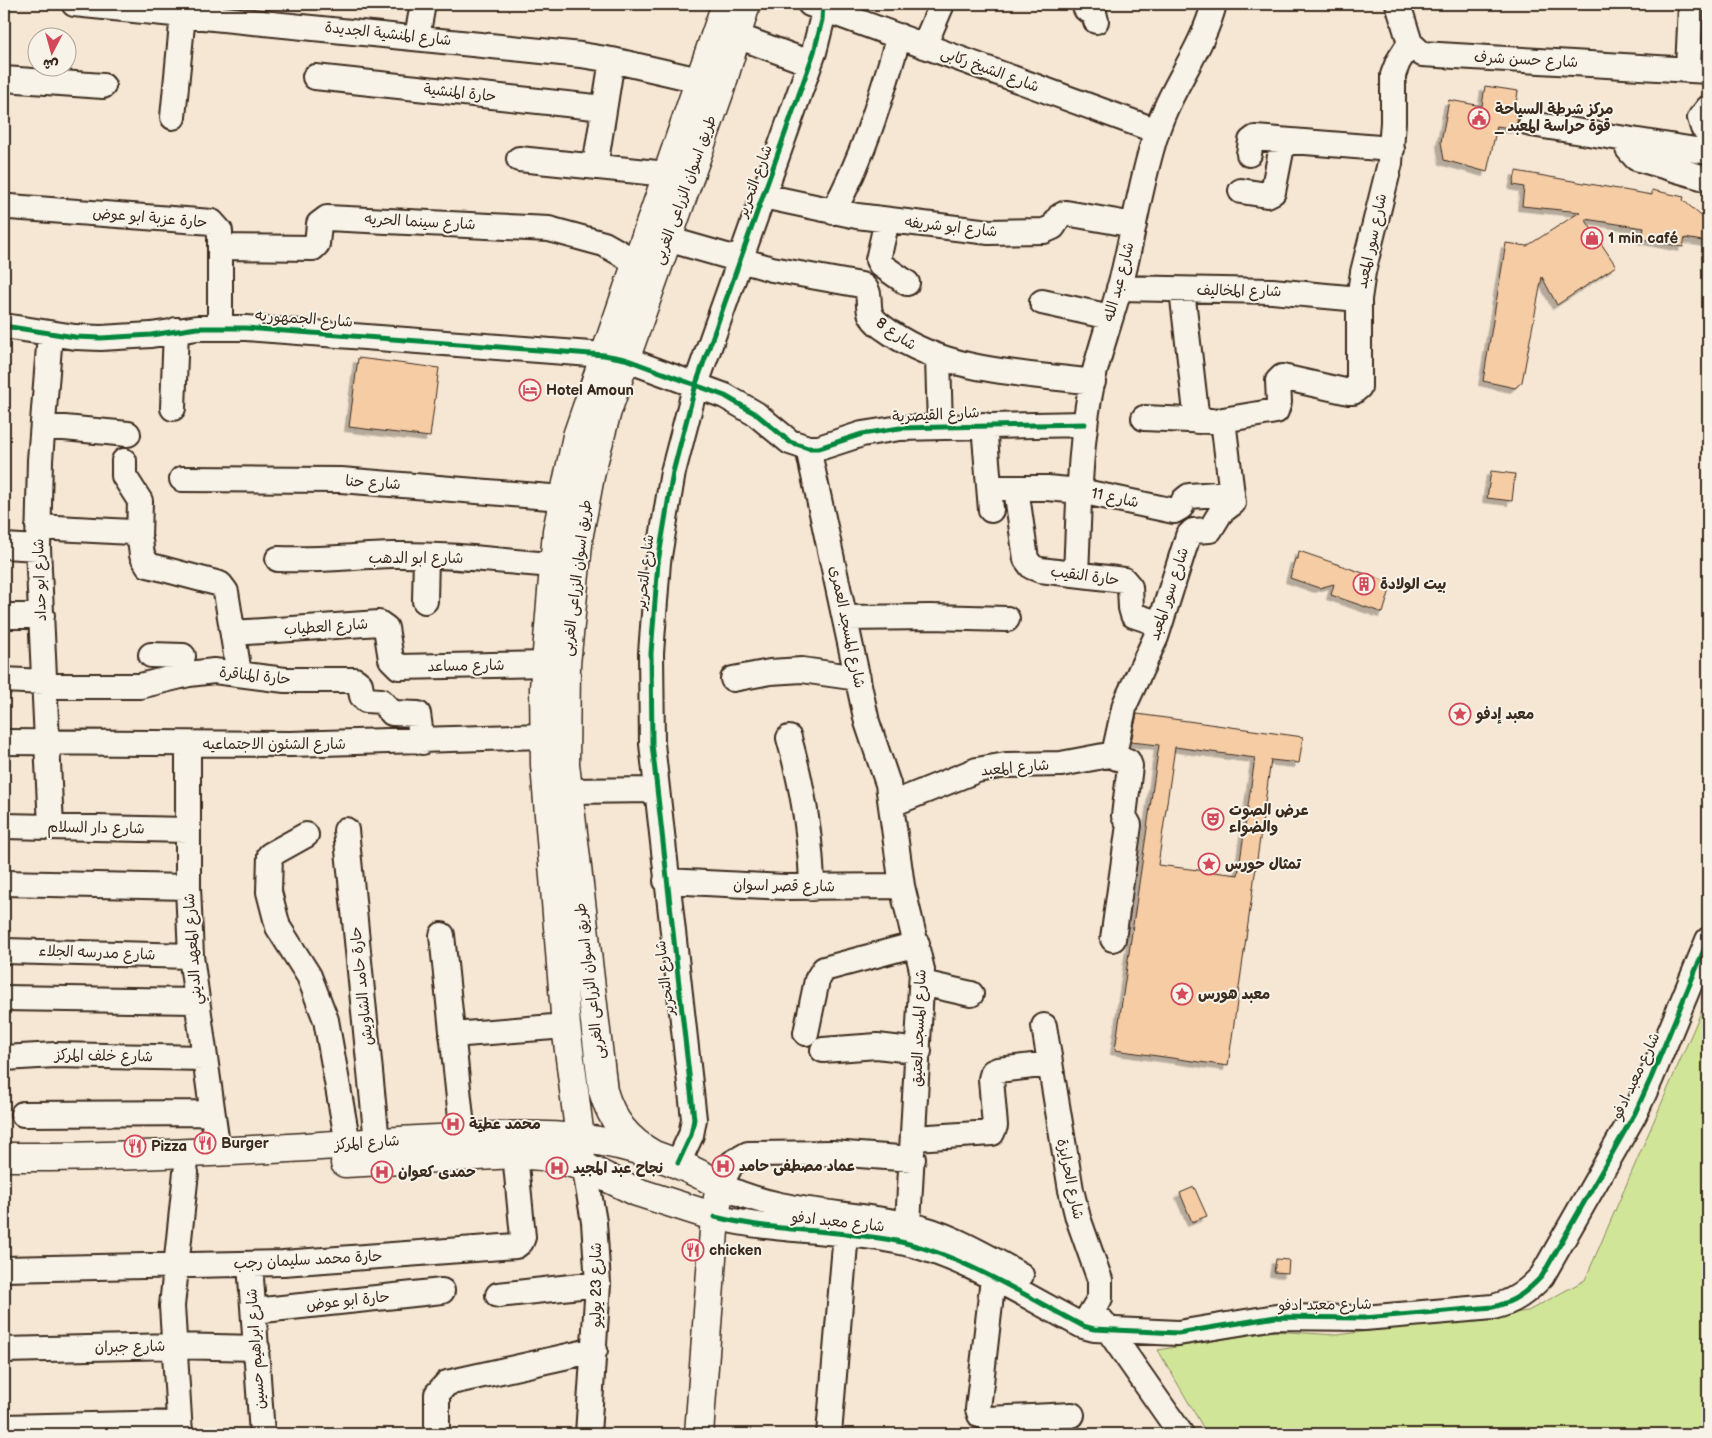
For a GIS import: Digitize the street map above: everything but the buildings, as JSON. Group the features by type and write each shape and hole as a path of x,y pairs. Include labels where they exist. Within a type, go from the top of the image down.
{"main road":[{"name":"طريق اسوان الزراعى الغربى","path":"580,1138 566,1026 544,736 545,664 553,565 568,532 599,441 614,357 636,262 726,4"},
{"name":"طريق اسوان الزراعى الغربى","path":"666,1159 630,1140 613,1118 603,1091 567,791 565,688 568,532 562,498 578,436 667,239 737,36 746,4"},
{"name":"شارع المركز","path":"4,1175 186,1172 341,1151 377,1142 532,1134 580,1138 666,1159 720,1185"},
{"name":"شارع المركز","path":"4,1157 341,1151 515,1154 548,1157 583,1166 637,1192 715,1217"},
{"path":"699,1434 715,1217 720,1185"}],"street":[{"name":"شارع المنشية الجديدة","path":"74,4 184,9 612,60 699,80"},
{"path":"417,37 423,4"},
{"path":"924,46 942,4"},
{"name":"شارع عبد الله","path":"1076,574 1085,424 1093,382 1119,288 1156,131 1200,44 1214,4"},
{"path":"1398,4 1410,43"},
{"path":"1691,4 1698,70"},
{"name":"شارع الشيخ ركابى","path":"818,5 1156,131"},
{"name":"شارع التحرير","path":"666,1159 691,1134 694,1119 656,790 650,699 655,589 673,472 696,384 810,63 818,36 818,5"},
{"path":"173,117 184,9"},
{"path":"737,36 810,63"},
{"path":"833,212 847,186 869,135 899,36"},
{"name":"شارع حسن شرف","path":"1410,43 1417,52 1427,54 1698,70"},
{"name":"شارع سور المعبد","path":"1223,420 1276,411 1279,402 1278,381 1282,377 1348,392 1356,390 1360,383 1359,299 1366,253 1392,149 1393,75 1398,62 1410,43"},
{"path":"595,167 612,60"},
{"name":"حارة المنشية","path":"315,77 604,108"},
{"path":"4,79 103,86"},
{"path":"1708,108 1700,118 1704,128 1708,131"},
{"path":"1531,124 1708,152"},
{"path":"1249,154 1252,141 1255,138 1392,149"},
{"path":"1627,139 1628,149 1636,158 1708,176"},
{"path":"1241,191 1267,195 1274,192 1283,140"},
{"path":"520,159 667,174"},
{"name":"شارع ابو شريفه","path":"763,196 833,212 1007,233 1049,230 1066,213 1134,225"},
{"name":"حارة عزبة ابو عوض","path":"10,207 212,222 218,227 220,247 220,328"},
{"name":"شارع سينما الحريه","path":"220,247 313,248 317,244 319,224 327,218 550,229 595,241 636,262"},
{"path":"887,220 878,260 881,265 907,283"},
{"name":"شارع 8","path":"667,239 772,269 861,284 868,293 870,313 876,322 908,344 938,358 966,364 1093,382"},
{"name":"شارع المخاليف","path":"1119,288 1272,291 1359,299"},
{"path":"1182,290 1197,421"},
{"path":"1042,302 1110,317"},
{"name":"شارع الجمهوريه","path":"4,326 50,334 117,338 176,330 220,328 274,329 614,357"},
{"path":"173,408 176,330"},
{"name":"شارع ابو حداد","path":"50,334 43,426 38,538 51,827"},
{"path":"614,357 696,384 741,405 790,442 808,448"},
{"path":"938,358 940,426"},
{"path":"1144,418 1197,421 1223,420 1232,493"},
{"name":"شارع القيصرية","path":"808,448 819,448 880,430 940,426 1085,424"},
{"name":"شارع 11","path":"984,425 991,499 1016,488 1080,491 1174,511 1181,507 1184,500 1189,496 1232,493"},
{"path":"43,426 128,434"},
{"name":"شارع المسجد العمرى","path":"808,448 867,722 888,784 892,804"},
{"path":"124,461 124,476 140,501 138,537 142,556 148,565 215,582 224,588 234,633 239,672"},
{"name":"شارع حنا","path":"182,479 341,480 562,498"},
{"name":"حارة النقيب","path":"1016,488 1028,563 1040,570 1127,582 1130,587 1133,615 1160,624"},
{"name":"شارع سور المعبد","path":"1114,754 1125,704 1160,624 1188,536 1193,531 1210,530 1221,512 1232,506 1232,493"},
{"path":"4,546 38,538 128,532 138,537"},
{"name":"شارع ابو الدهب","path":"278,559 334,560 390,555 553,565"},
{"path":"425,601 426,556"},
{"path":"4,616 42,616"},
{"path":"844,618 931,617 1007,619"},
{"name":"شارع العطياب","path":"234,633 379,624 387,632 392,658"},
{"path":"151,655 179,663"},
{"name":"شارع مساعد","path":"392,658 396,665 404,667 545,664"},
{"name":"حارة المناقرة","path":"4,680 45,684 134,687 153,684 179,663 208,672 239,672 285,680 355,680 360,684 362,696 366,700 381,700 392,713 418,714 422,742"},
{"path":"733,680 770,672 802,670 858,678"},
{"name":"شارع الشئون الاجتماعيه","path":"4,742 188,744 422,742 544,736"},
{"path":"789,738 805,805 809,832 812,888"},
{"name":"شارع المعهد الديني","path":"188,744 188,887 191,956 218,1152"},
{"path":"1113,939 1129,825 1124,816 1130,766 1128,761 1117,758 1114,754"},
{"name":"شارع المعبد","path":"892,804 977,770 1006,765 1060,764 1114,754"},
{"path":"567,791 656,790"},
{"name":"شارع المسجد العتيق","path":"892,804 902,886 917,944 922,983 914,1149 908,1224"},
{"name":"شارع دار السلام","path":"4,826 188,830"},
{"name":"حارة حامد الشاويش","path":"346,830 377,1142"},
{"path":"306,835 270,855 269,892 278,927 308,976 326,1020 341,1151"},
{"name":"شارع قصر اسوان","path":"666,881 812,888 902,886"},
{"path":"4,883 188,887"},
{"path":"442,935 463,1137"},
{"name":"شارع معبد ادفو","path":"715,1217 752,1225 846,1233 922,1248 1094,1322 1145,1333 1178,1333 1276,1317 1364,1318 1493,1307 1509,1303 1520,1297 1542,1276 1635,1113 1652,1078 1708,940"},
{"path":"806,1033 817,980 824,969 917,944"},
{"name":"شارع مدرسه الجلاء","path":"4,951 191,956"},
{"path":"922,983 971,994"},
{"path":"4,998 196,1001"},
{"path":"452,1035 566,1026"},
{"name":"شارع الحرايزة","path":"1044,1026 1071,1190 1078,1218 1100,1280 1100,1298 1094,1322"},
{"path":"823,1050 877,1046 919,1051"},
{"name":"شارع خلف المركز","path":"4,1058 55,1055 204,1058"},
{"path":"720,1185 732,1163 748,1154 832,1153 914,1149 992,1133 995,1126 991,1079 993,1072 1050,1064"},
{"path":"23,1114 212,1113"},
{"name":"شارع 23 يوليو","path":"580,1138 583,1166 594,1222 598,1284 588,1434"},
{"name":"حارة محمد سليمان رجب","path":"4,1269 250,1264 516,1246 523,1237 515,1154"},
{"path":"4,1426 180,1429 172,1306 174,1265 186,1172"},
{"name":"شارع معبد ادفو","path":"720,1185 737,1193 774,1204 908,1224 953,1239 1094,1322"},
{"path":"829,1434 846,1233"},
{"name":"شارع ابراهيم حسين","path":"250,1264 262,1434"},
{"path":"992,1278 978,1409 980,1415 988,1419 1072,1415"},
{"path":"498,1295 598,1284"},
{"name":"حارة ابو عوض","path":"254,1311 442,1291"},
{"path":"1094,1322 1181,1434"},
{"name":"شارع جبران","path":"4,1350 174,1346 257,1348"},
{"path":"437,1434 437,1394 447,1383 595,1350"}],"green space":[{"path":"1708,996 1708,1434 1207,1434 1158,1350 1273,1331 1337,1335 1528,1311 1585,1280"}],"cycle path":[{"path":"678,1163 691,1135 694,1119 652,744 651,653 658,562 673,472 696,384 814,52 822,20 823,4"},
{"path":"4,326 75,337 101,338 151,335 197,328 246,328 604,355 625,359 725,396 756,414 790,442 808,448 819,448 862,434 900,428 1085,424"},
{"path":"715,1217 783,1228 873,1237 920,1247 944,1255 992,1277 1083,1326 1094,1329 1178,1333 1276,1317 1364,1318 1493,1307 1520,1296 1542,1276 1635,1113 1708,940"}],"place":[{"name":"مركز شرطة السياحة _ قوة حراسة المعبد","path":"1479,118"},
{"name":"1 min café","path":"1592,238"},
{"name":"Hotel Amoun","path":"530,390"},
{"name":"بيت الولادة","path":"1364,584"},
{"name":"معبد إدفو","path":"1460,714"},
{"name":"عرض الصوت والضواء","path":"1213,819"},
{"name":"تمثال حورس","path":"1209,864"},
{"name":"معبد هورس","path":"1182,994"},
{"name":"محمد عطية","path":"453,1124"},
{"name":"Burger","path":"205,1143"},
{"name":"Pizza","path":"135,1146"},
{"name":"عماد مصطفى حامد","path":"723,1166"},
{"name":"نجاح عبد المجيد","path":"557,1168"},
{"name":"حمدى كعوان","path":"382,1172"},
{"name":"chicken","path":"693,1250"}]}
